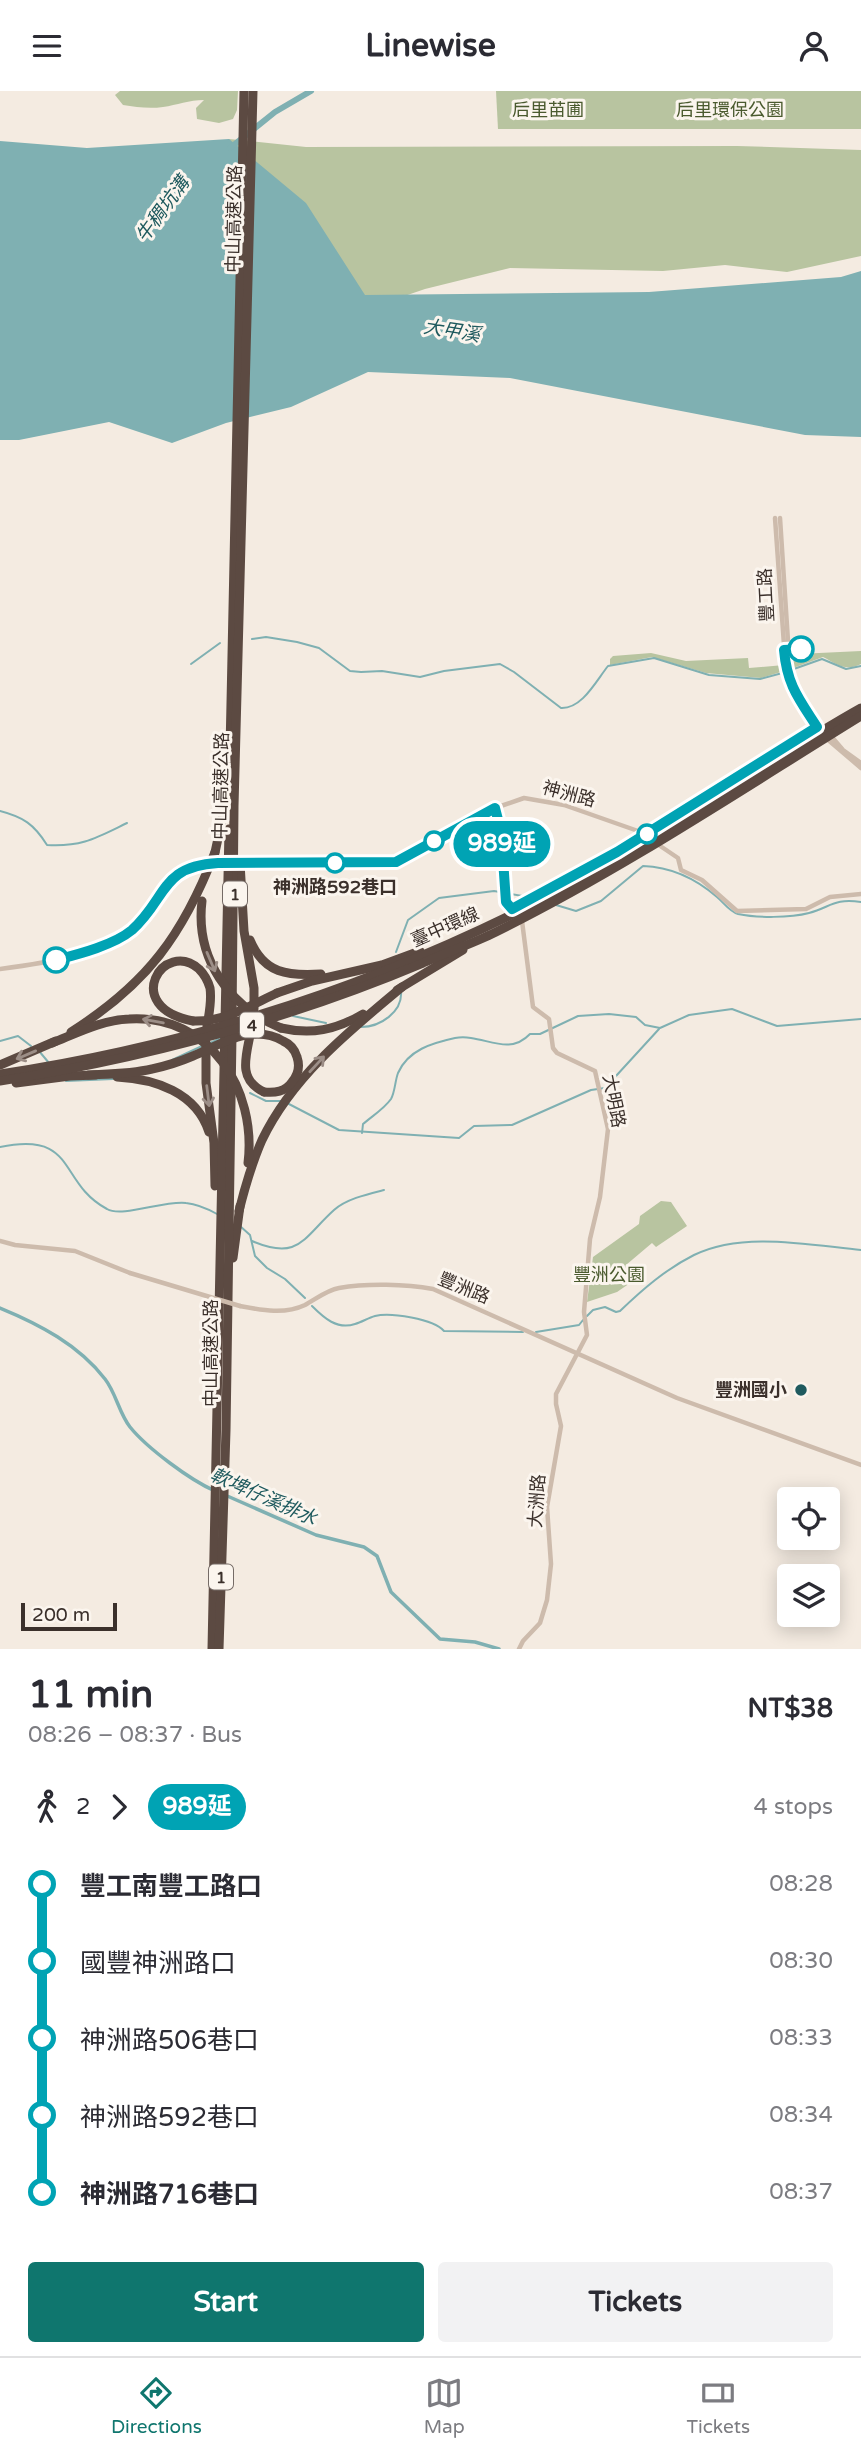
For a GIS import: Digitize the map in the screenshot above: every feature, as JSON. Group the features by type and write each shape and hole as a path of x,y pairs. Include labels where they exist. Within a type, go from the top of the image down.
{"highway":[{"name":"中山高速公路","path":"221,1207 234,806 244,91"},
{"name":"中山高速公路","path":"220,1479 226,1354 225,1226 221,1207 228,920 229,738 237,585 253,91"},
{"name":"臺中環線","path":"0,1074 111,1055 255,1017 373,976 490,930 592,873 861,708"},
{"name":"臺中環線","path":"0,1083 149,1053 279,1017 375,983 490,930 648,848 861,716"},
{"path":"52,1043 103,1011 145,975 199,900 215,852 224,805 229,738"},
{"path":"0,1083 151,1070 235,1038 263,1034 274,1036 294,1051 298,1065 296,1077 289,1086 278,1092 264,1092 248,1081 245,1068 254,999 234,806"},
{"path":"199,900 202,937 215,972 239,1002 276,1026 300,1032 331,1029 366,1012 490,930"},
{"path":"244,918 253,947 268,965 282,973 335,974 382,965"},
{"path":"221,1207 205,1057 211,1000 210,986 202,973 190,963 172,963 158,972 152,985 154,997 163,1010 192,1021 207,1021 234,1014 296,985 382,965 490,930"},
{"path":"225,1226 239,1211 251,1162 271,1124 299,1083 348,1033 402,987"},
{"path":"0,1065 107,1022 131,1018 165,1023 195,1037 221,1060 239,1088 250,1128 251,1162"},
{"path":"88,1075 135,1078 185,1097 198,1110 209,1129 215,1158"},
{"name":"中山高速公路","path":"219,1649 220,1479 216,1366 225,1226"},
{"name":"中山高速公路","path":"212,1649 220,1505"}],"street":[{"name":"豐工路","path":"777,518 788,670 822,725 843,750 861,765"},
{"name":"神洲路","path":"0,969 56,960 85,952 123,936 138,923 165,881 186,866 217,860 296,863 396,862 495,808 524,798 545,800 576,809 646,835 678,858 681,870 702,880 737,911 806,909 830,897 861,894"},
{"name":"大明路","path":"495,808 501,831 506,902 522,921 533,1007 549,1019 553,1048 557,1053 595,1071 606,1118 607,1142 600,1197 590,1239 584,1312 587,1335 577,1353"},
{"name":"豐洲路","path":"0,1241 75,1251 130,1273 269,1311 298,1308 339,1288 420,1287 446,1294 677,1398 861,1465"},
{"name":"大洲路","path":"519,1648 540,1623 547,1600 551,1564 547,1507 561,1422 556,1397 577,1353"}],"green space":[{"path":"120,91 238,91 237,110 233,119 219,123 197,119 196,108 204,100 158,108 138,107 123,105 115,95"},
{"name":"后里環保公園","path":"496,91 861,91 861,129 498,129"},
{"path":"229,139 306,147 737,146 861,150 861,256 787,272 725,265 663,271 510,268 425,289 346,316 197,173"},
{"path":"861,651 861,664 855,666 841,666 823,657 793,668 793,657 798,654"},
{"path":"651,653 686,661 748,658 749,668 784,665 784,671 761,678 706,673 652,657 610,665 613,656"},
{"name":"豐洲公園","path":"661,1201 671,1202 687,1226 656,1247 652,1243 626,1265 636,1279 617,1292 587,1302 593,1257 639,1224 640,1216"}],"water":[{"name":"大甲溪","path":"229,139 306,203 365,295 649,292 841,277 861,271 861,437 805,435 510,378 368,372 291,407 226,423 172,443 109,422 19,440 0,440 0,141 87,148"}],"waterway":[{"name":"牛稠坑溝","path":"230,148 275,112 311,91"},
{"path":"252,639 266,637 319,648 350,671 382,671 420,677 500,664 561,708 569,707 582,699 608,666 654,658 709,675 760,679 786,672"},
{"path":"191,664 220,643"},
{"path":"791,670 822,659 846,669 861,666"},
{"path":"0,811 27,822 47,845 80,843 127,823"},
{"path":"556,905 576,911 601,901 643,866 664,869 692,879 738,914 793,916 838,902 861,902"},
{"path":"396,952 408,920 439,898 494,891 534,898"},
{"path":"361,1027 376,1024 389,1017 401,999 401,991"},
{"path":"362,1133 363,1124 391,1099 402,1065 414,1053 429,1045 455,1038 513,1044 530,1034 540,1034 578,1016 609,1014 636,1017 645,1025 660,1028 689,1015 732,1009 777,1026 861,1019"},
{"path":"293,1016 326,1023"},
{"path":"287,1103 339,1130 459,1138 474,1126 512,1125 591,1090 605,1088 659,1029"},
{"path":"0,1041 18,1036 31,1046"},
{"path":"210,1043 221,1038"},
{"path":"172,1060 202,1046"},
{"path":"39,1051 49,1063"},
{"path":"66,1081 113,1079"},
{"path":"250,1093 266,1101 282,1101"},
{"path":"0,1147 25,1144 43,1146 55,1152 80,1186 107,1209 123,1211 186,1203 217,1214"},
{"path":"252,1241 280,1249 290,1247 307,1237 339,1206 358,1197 384,1190"},
{"path":"240,1226 250,1235 255,1256 305,1298"},
{"path":"587,1316 593,1310 605,1307 620,1311 646,1287 674,1267 694,1255 733,1243 798,1243 861,1250"},
{"path":"312,1306 326,1319 342,1325 355,1324 375,1316 391,1315 422,1320 444,1331 523,1332"},
{"name":"軟埤仔溪排水","path":"0,1308 44,1329 83,1356 109,1385 130,1427 158,1454 215,1491"},
{"path":"536,1332 579,1325 583,1320"},
{"name":"軟埤仔溪排水","path":"225,1495 316,1535 364,1547 377,1556 391,1592 440,1639 475,1642 499,1649"}],"bus line":[{"name":"989延","path":"56,960 85,952 128,933 172,878 195,865 396,862 495,808 501,831 506,902 512,909 617,852 817,727 791,686 786,673 784,650 801,649"}],"place":[{"name":"神洲路592巷口","path":"335,863"},
{"name":"豐洲國小","path":"801,1390"}],"park label":[{"name":"后里苗圃","path":"548,110"}]}
